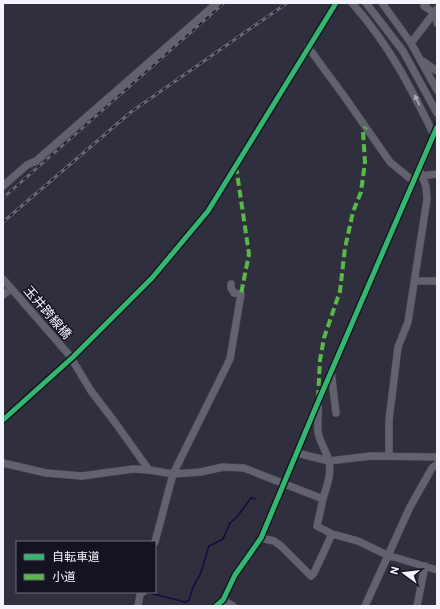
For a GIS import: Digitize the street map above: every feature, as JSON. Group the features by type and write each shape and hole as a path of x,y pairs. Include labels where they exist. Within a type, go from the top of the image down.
{"street":[{"path":"3,189 217,3"},
{"path":"3,420 73,357 152,278 208,211 336,3"},
{"path":"352,3 367,20 394,58 434,135"},
{"path":"366,3 403,50 437,113"},
{"path":"382,3 411,43 437,90"},
{"path":"426,3 424,6 435,11"},
{"path":"411,43 435,11"},
{"path":"435,11 437,23"},
{"path":"308,47 390,162 413,182"},
{"path":"421,59 437,71"},
{"path":"216,606 223,600 235,575 261,538 413,182 420,172 437,127"},
{"path":"3,186 27,165 36,161"},
{"path":"420,172 437,174"},
{"path":"389,456 389,420 398,347 408,322 427,199 426,186 420,172"},
{"name":"玉井跨線橋","path":"3,279 70,356 92,391 149,470"},
{"path":"415,281 437,281"},
{"path":"155,541 173,474 230,360 241,294 234,293 231,288 231,284"},
{"path":"331,371 336,413"},
{"path":"318,402 320,416 318,431 329,462 328,482 317,526 332,534 358,541 387,555 437,570"},
{"path":"298,453 329,462 371,456 437,457"},
{"path":"3,463 46,473 82,476 133,469 173,474 201,472 223,467 244,468 323,499"},
{"path":"365,606 410,507 432,468 437,464"},
{"path":"261,538 281,546 311,576 314,573 332,534"},
{"path":"417,606 425,566"},
{"path":"138,606 140,595 142,593"},
{"path":"223,600 233,606"}],"waterway":[{"path":"150,593 185,602 189,600 193,587 200,575 209,546 223,539 230,523 237,517 251,498 256,499"},
{"path":"142,600 146,593"}],"railway":[{"path":"3,198 224,3"},
{"path":"3,222 131,112 287,3"}],"marked path":[{"path":"318,398 320,360 324,338 340,291 345,248 353,212 361,192 365,162 363,132 366,127"},
{"path":"236,166 249,254 241,294"}],"cycle path":[{"path":"3,420 73,357 152,278 208,211 336,3"},
{"path":"216,606 223,600 235,575 261,538 437,127"}]}
